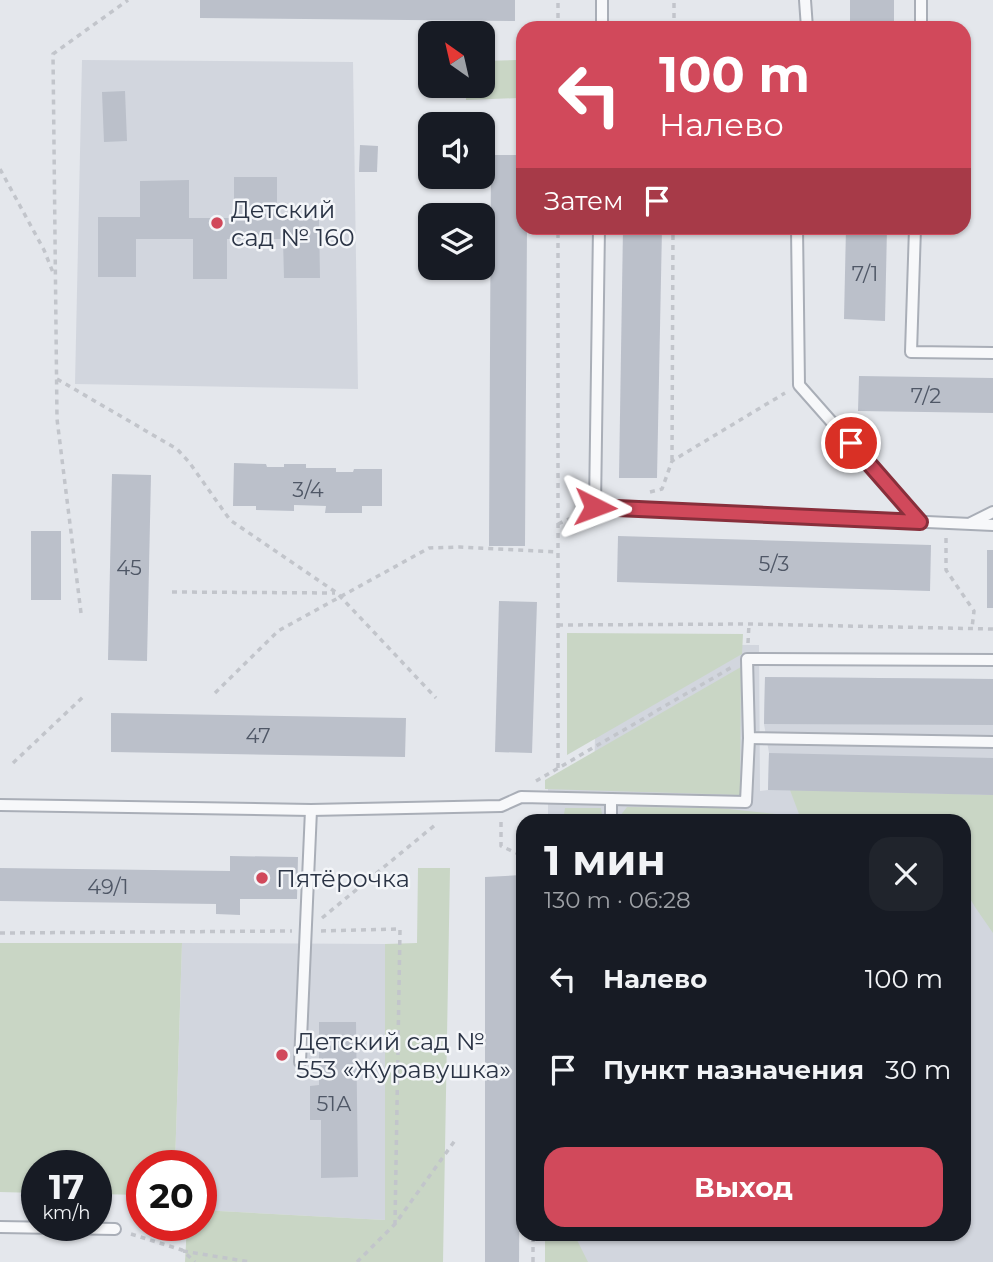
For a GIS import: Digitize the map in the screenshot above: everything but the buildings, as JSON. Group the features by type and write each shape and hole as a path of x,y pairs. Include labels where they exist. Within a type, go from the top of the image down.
{"lane":[{"path":"602,0 602,21"},
{"path":"805,0 806,21"},
{"path":"921,21 922,0"},
{"path":"599,235 595,507 993,525"},
{"path":"797,235 799,384 920,522"},
{"path":"915,235 911,352 993,353"},
{"path":"969,525 993,512"},
{"path":"0,805 311,810 501,806 521,797 746,802 750,738 747,659 993,660"},
{"path":"750,738 993,742"},
{"path":"611,799 611,814"},
{"path":"300,1062 311,810"},
{"path":"0,1227 115,1230"}],"path":[{"path":"81,613 57,419 53,54 128,0"},
{"path":"558,0 558,21"},
{"path":"674,0 674,21"},
{"path":"0,169 44,250 55,277"},
{"path":"558,235 558,769"},
{"path":"649,492 662,489 672,461 673,235"},
{"path":"56,379 177,449 230,520 339,594 436,698"},
{"path":"672,461 799,384"},
{"path":"558,524 595,507"},
{"path":"946,523 946,570 974,611 972,628"},
{"path":"215,693 278,631 339,594 429,548 558,552"},
{"path":"172,592 339,594"},
{"path":"528,786 747,659 749,624"},
{"path":"558,625 749,624 993,629"},
{"path":"13,762 83,697"},
{"path":"306,931 459,806"},
{"path":"501,806 502,846 516,853"},
{"path":"0,933 400,929 395,1224"},
{"path":"357,1262 395,1224 456,1139"},
{"path":"115,1230 182,1250 250,1262"},
{"path":"533,1241 533,1262"},
{"path":"182,1250 195,1262"}],"shaded area":[{"name":"Детский сад № 160","path":"82,60 353,62 358,389 75,384"},
{"path":"597,644 759,645 760,791 768,790 769,753 764,724 765,677 993,679 993,1262 545,1262 545,1241 971,1241 971,814 548,814 548,784 594,783"},
{"name":"Детский сад № 553 «Журавушка»","path":"182,943 385,944 385,1220 217,1211 217,1150 176,1150"}],"green space":[{"path":"516,60 516,98 466,100 495,98 495,61"},
{"path":"567,633 743,634 742,654 567,755"},
{"path":"741,667 740,795 545,789 545,780"},
{"path":"790,790 993,795 993,933 971,900 971,814 799,814"},
{"path":"627,807 719,808 776,814 622,814"},
{"path":"565,808 601,808 602,814 564,814"},
{"path":"418,868 450,868 443,1262 185,1262 186,1241 217,1241 217,1211 385,1220 385,944 417,943"},
{"path":"0,943 182,943 175,1150 126,1150 126,1195 112,1194 112,1150 21,1150 21,1193 0,1192"},
{"path":"545,1241 578,1241 588,1262 545,1262"}],"place":[{"name":"Детский сад № 160","path":"217,223"},
{"name":"Пятёрочка","path":"262,878"},
{"name":"Детский сад № 553 «Журавушка»","path":"282,1055"}],"route":[{"path":"595,507 920,522 851,443"}]}
